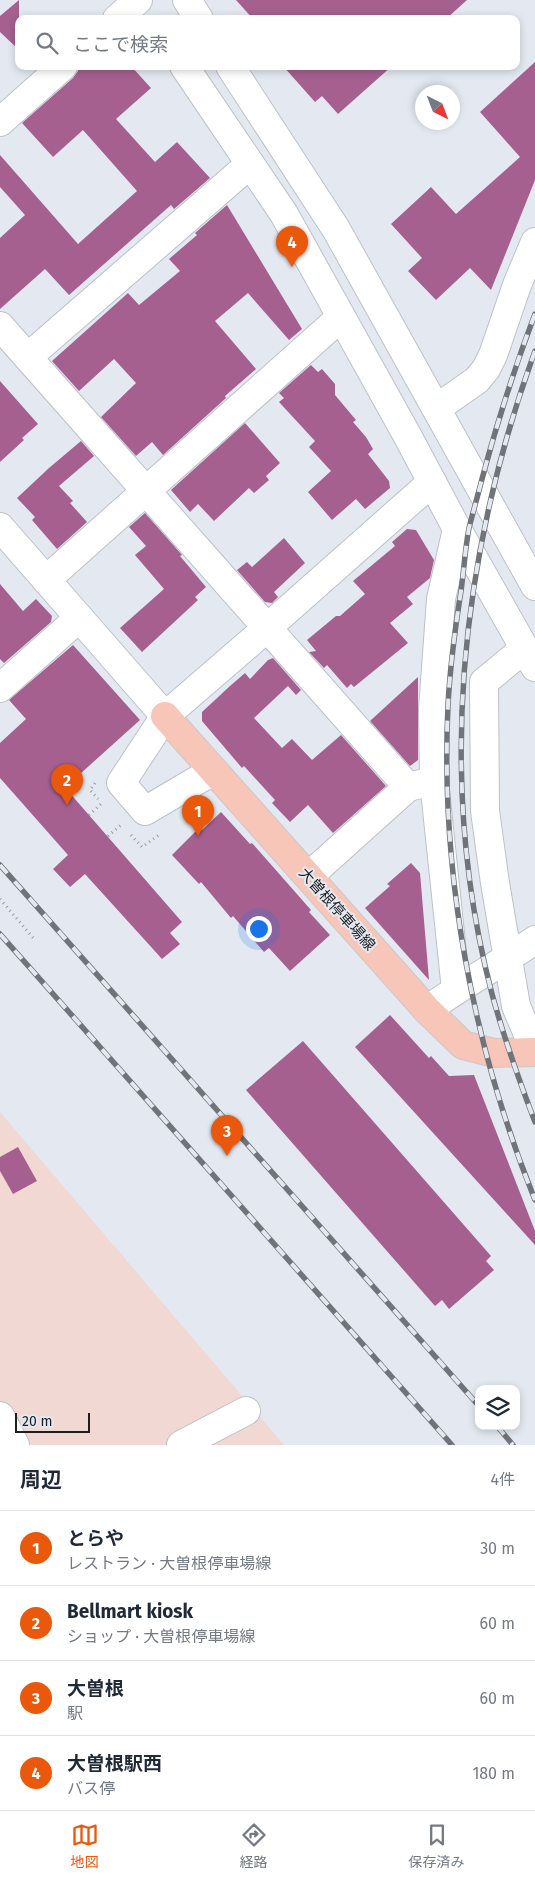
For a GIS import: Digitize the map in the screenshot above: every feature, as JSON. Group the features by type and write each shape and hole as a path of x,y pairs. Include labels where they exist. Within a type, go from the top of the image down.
{"main road":[{"name":"大曽根停車場線","path":"165,716 427,1010 462,1045 494,1053 535,1052"}],"street":[{"path":"122,15 139,0 149,15"},
{"path":"186,0 196,15"},
{"path":"0,122 58,70"},
{"path":"187,70 284,214 457,529 530,657 484,682 486,811 494,883 516,1006 535,1052"},
{"path":"233,70 336,229 437,408 527,548 535,586"},
{"path":"28,357 250,164"},
{"path":"437,408 477,380 486,368 493,355 517,285 535,242"},
{"path":"46,580 342,317"},
{"path":"0,326 408,787"},
{"path":"215,772 145,811 121,783 165,716 432,482"},
{"path":"0,527 165,716"},
{"path":"456,990 434,781 433,709 441,599 457,529"},
{"path":"0,688 79,618"},
{"path":"309,876 408,787 434,781"},
{"path":"427,1010 535,940"},
{"path":"181,1445 246,1411"},
{"path":"0,1416 15,1445"}],"path":[{"path":"89,815 102,803"},
{"path":"108,836 122,824"},
{"path":"0,900 35,940"}],"shaded area":[{"path":"0,1112 284,1445 0,1445"}],"building":[{"path":"19,0 19,15 15,15 15,46 0,32 0,16"},
{"path":"236,0 467,0 450,15 249,15"},
{"path":"535,62 535,180 491,290 470,268 436,300 408,271 422,258 391,224 431,187 456,214 520,157 480,112"},
{"path":"135,70 151,88 116,119 155,162 177,142 210,178 174,209 171,205 69,295 45,269 0,309 0,238 25,215 0,187 0,155 78,244 137,191 83,130 53,157 22,123 73,78 78,71"},
{"path":"287,70 388,70 338,114 322,96 315,102"},
{"path":"227,205 302,329 289,340 248,293 215,321 256,369 163,455 152,442 136,456 101,417 136,383 114,359 79,391 52,361 128,293 139,305 180,271 169,259 197,235 195,233"},
{"path":"311,365 318,372 322,369 335,384 335,395 356,420 353,422 366,437 373,449 368,454 389,481 390,488 365,509 356,499 332,520 308,492 331,471 309,447 315,441 279,402 284,398 279,393"},
{"path":"0,381 38,424 0,462"},
{"path":"245,423 280,463 266,476 269,480 254,493 249,488 214,521 198,504 190,512 171,490"},
{"path":"81,441 94,456 59,486 73,501 70,503 87,522 57,549 32,520 35,517 17,498"},
{"path":"145,513 182,555 180,556 206,587 195,597 198,600 142,652 120,628 164,589 135,555 146,546 129,527"},
{"path":"407,529 416,530 434,560 430,578 407,597 413,604 390,623 408,643 354,687 351,684 347,688 327,665 324,668 309,652 316,651 307,640 336,616 340,616 365,594 353,581 395,546 392,542"},
{"path":"284,538 305,563 274,592 278,597 272,603 265,602 237,570 247,562 252,567"},
{"path":"0,584 23,611 36,599 52,616 51,622 4,663 0,659"},
{"path":"73,645 140,720 70,783 73,786 68,791 182,922 170,933 180,944 162,959 85,874 70,887 53,869 68,855 0,778 0,743 26,719 9,700"},
{"path":"273,658 301,690 296,695 288,686 254,718 282,748 292,739 312,760 341,735 386,786 333,833 308,805 290,822 272,803 275,800 244,766 242,768 202,721 202,712 230,686 245,673 250,679 268,660"},
{"path":"418,677 418,760 410,766 370,721"},
{"path":"221,812 250,844 252,843 311,910 309,912 330,935 290,971 269,948 264,952 233,916 231,918 201,882 199,884 172,855 199,828 202,830"},
{"path":"411,863 420,873 429,980 365,908 390,886 387,884"},
{"path":"390,1015 429,1058 431,1056 449,1076 474,1075 535,1231 535,1245 355,1047"},
{"path":"303,1041 491,1256 486,1261 494,1270 449,1309 442,1300 435,1306 246,1090"},
{"path":"18,1147 37,1181 13,1194 0,1171 0,1157"}],"railway":[{"path":"535,314 500,417 469,528 450,676 447,768 449,831 455,894 465,957 478,1019 494,1080 513,1141 535,1200"},
{"path":"535,351 509,429 489,508 474,589 464,670 461,751 465,833 475,914 492,994 512,1059 535,1122"},
{"path":"0,865 475,1401"},
{"path":"0,934 452,1445"},
{"path":"500,1430 513,1445"}],"place":[{"name":"大曽根駅西","path":"292,267"},
{"name":"Bellmart kiosk","path":"67,805"},
{"name":"とらや","path":"198,836"},
{"name":"大曽根","path":"227,1156"}]}
